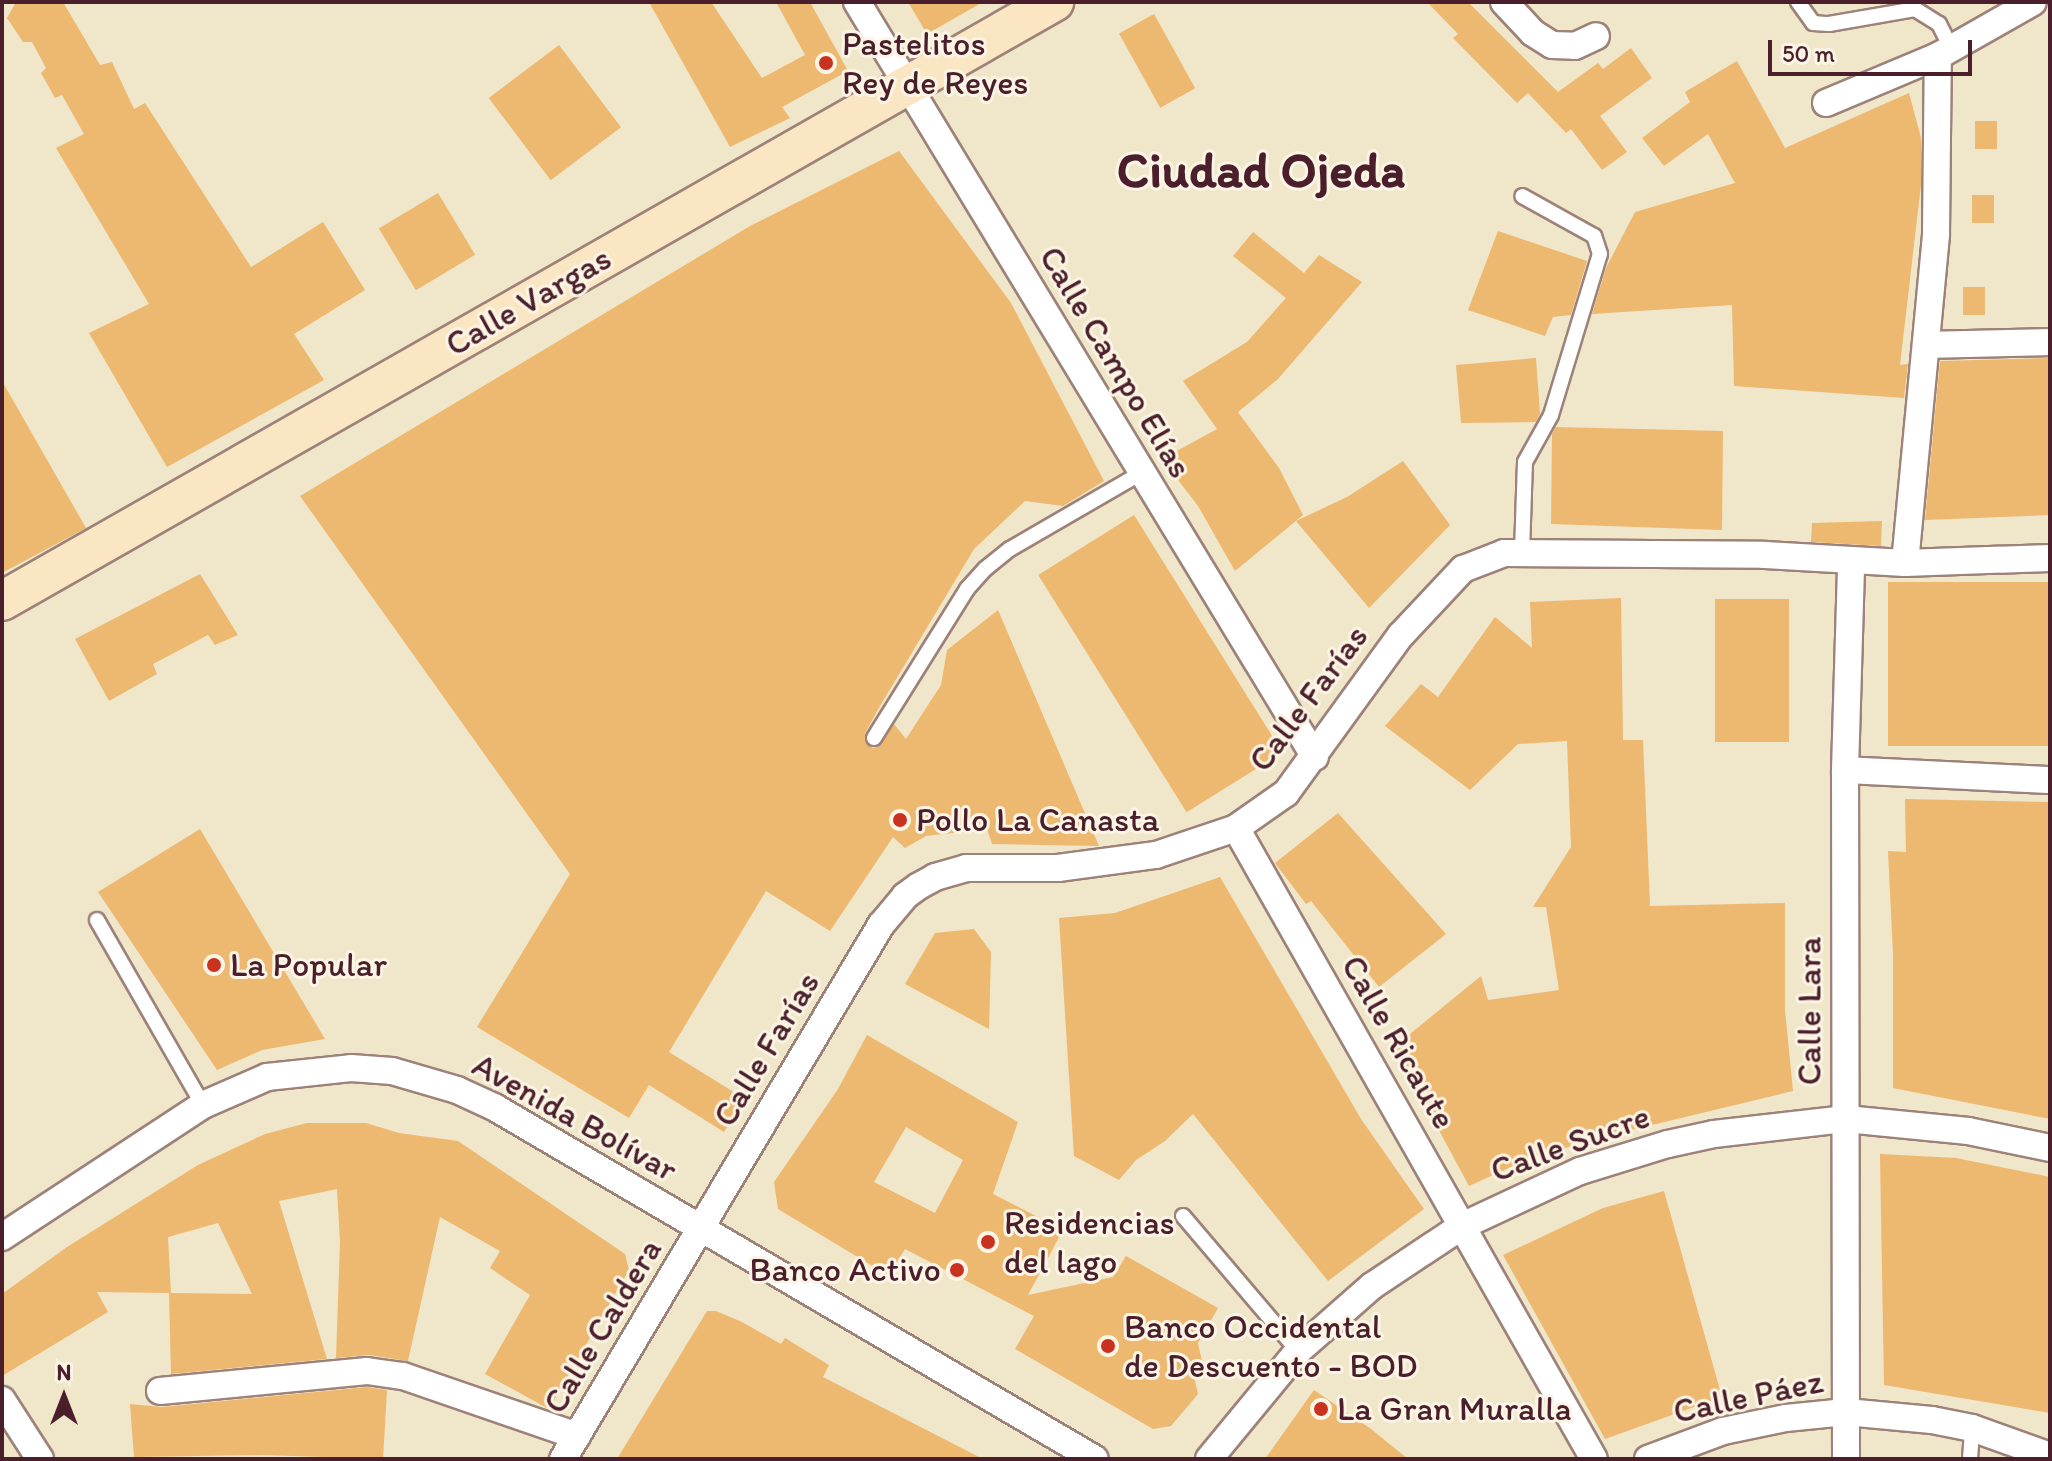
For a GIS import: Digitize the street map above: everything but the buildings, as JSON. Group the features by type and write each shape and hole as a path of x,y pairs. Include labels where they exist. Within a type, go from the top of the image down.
{"street":[{"name":"Calle Campo Elías","path":"857,2 1315,757"},
{"name":"Calle Vargas","path":"2,601 1054,2"},
{"path":"1504,2 1545,43 1575,46 1596,36"},
{"path":"1826,103 1945,53 2033,2"},
{"path":"1905,563 1936,233 1945,53"},
{"path":"1926,345 2050,342"},
{"name":"Calle Farías","path":"701,1230 881,925 905,896 935,877 966,868 1058,868 1156,855 1236,828 1286,793 1401,635 1463,569 1504,553 1522,552 1765,555 1905,563 2050,558"},
{"name":"Calle Lara","path":"1846,1459 1845,770 1851,562"},
{"path":"1845,770 2050,780"},
{"name":"Calle Ricaute","path":"1236,828 1594,1459"},
{"name":"Avenida Bolívar","path":"2,1237 203,1105 267,1077 299,1071 351,1068 418,1077 494,1107 1095,1459"},
{"name":"Calle Sucre","path":"1209,1459 1298,1351 1372,1286 1462,1226 1537,1188 1624,1156 1714,1134 1846,1119 1968,1131 2050,1148"},
{"name":"Calle Caldera","path":"563,1459 701,1230"},
{"path":"160,1391 367,1371 403,1376 577,1436"},
{"path":"2,1400 40,1459"},
{"name":"Calle Páez","path":"1648,1459 1723,1431 1786,1418 1846,1412 1918,1418 1972,1428 2050,1456"}],"lane":[{"path":"1798,2 1813,23 1829,24 1915,9 1939,24 1945,53"},
{"path":"1522,196 1594,236 1600,254 1551,415 1525,462 1522,552"},
{"path":"874,738 967,589 985,569 1010,549 1141,473"},
{"path":"97,920 203,1105"},
{"path":"1183,1216 1298,1351"},
{"path":"1970,1459 1972,1428"}],"place":[{"name":"Pastelitos Rey de Reyes","path":"826,63"},
{"name":"Pollo La Canasta","path":"900,820"},
{"name":"La Popular","path":"214,965"},
{"name":"Residencias del lago","path":"988,1242"},
{"name":"Banco Activo","path":"957,1270"},
{"name":"Banco Occidental de Descuento - BOD","path":"1108,1346"},
{"name":"La Gran Muralla","path":"1321,1409"}],"district":[{"name":"Ciudad Ojeda","path":"1261,170"}]}
